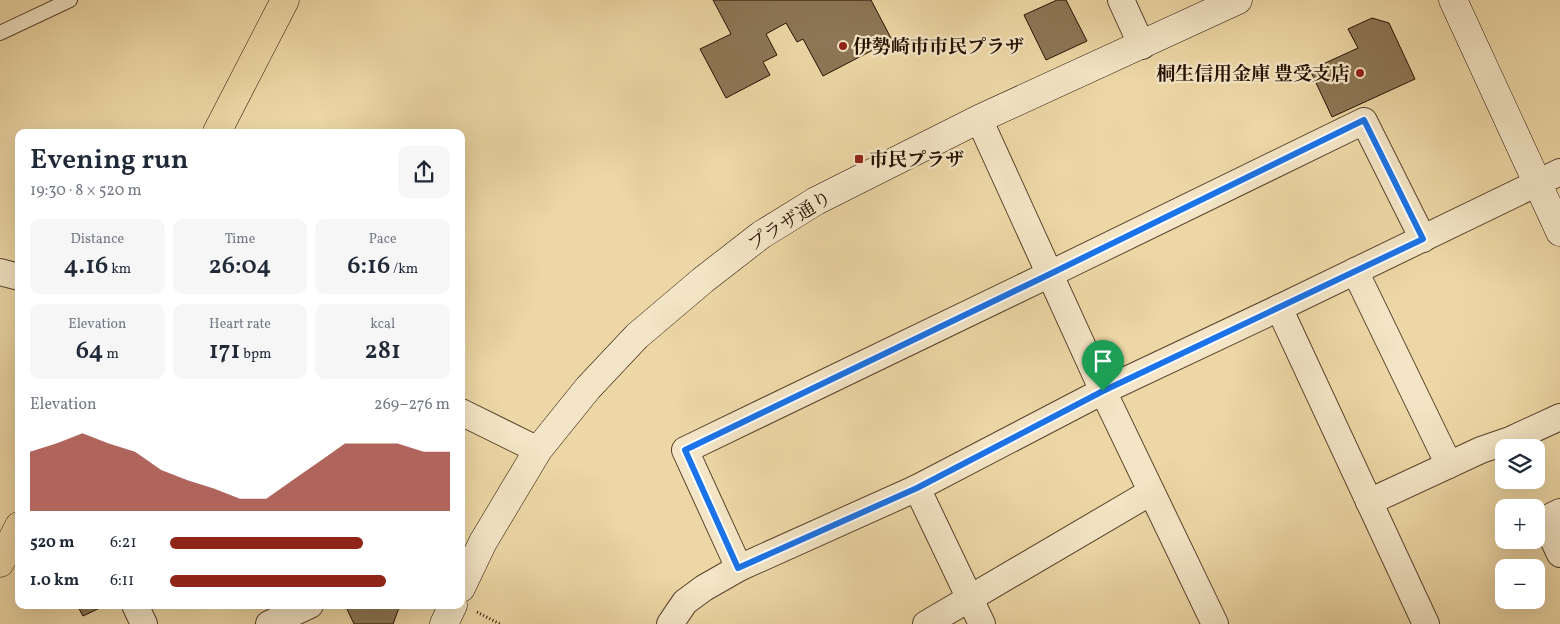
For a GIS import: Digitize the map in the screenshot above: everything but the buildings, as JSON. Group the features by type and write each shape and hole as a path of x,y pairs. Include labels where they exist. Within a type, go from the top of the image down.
{"main road":[{"path":"218,129 281,2"},
{"path":"0,563 15,534"}],"street":[{"path":"1121,0 1142,46"},
{"name":"プラザ通り","path":"465,580 483,542 538,450 588,388 637,336 703,280 761,235 816,201 979,119 1142,46 1238,0"},
{"path":"1452,0 1548,177 1560,232"},
{"path":"979,119 1103,391 1215,624"},
{"path":"738,568 685,450 1364,120 1423,239"},
{"path":"670,624 685,602 704,588 738,568 917,488 1103,391 1423,239 1548,177"},
{"path":"1355,271 1449,465"},
{"path":"0,272 15,276"},
{"path":"1279,308 1426,624"},
{"path":"465,414 538,450"},
{"path":"1369,502 1482,450 1510,440 1560,417"},
{"path":"917,488 982,624"},
{"path":"926,624 1152,492"},
{"path":"1560,512 1544,520 1560,554"},
{"path":"137,609 144,624"},
{"path":"269,624 301,609"},
{"path":"444,624 464,609"}],"lane":[{"path":"0,33 70,0"}],"path":[{"path":"465,608 500,624"}],"place":[{"name":"伊勢崎市市民プラザ","path":"843,46"},
{"name":"桐生信用金庫 豊受支店","path":"1360,73"},
{"name":"市民プラザ","path":"859,159"}],"route":[{"path":"1364,120 1423,239 1103,391 917,488 738,568 685,450 1364,120"}]}
